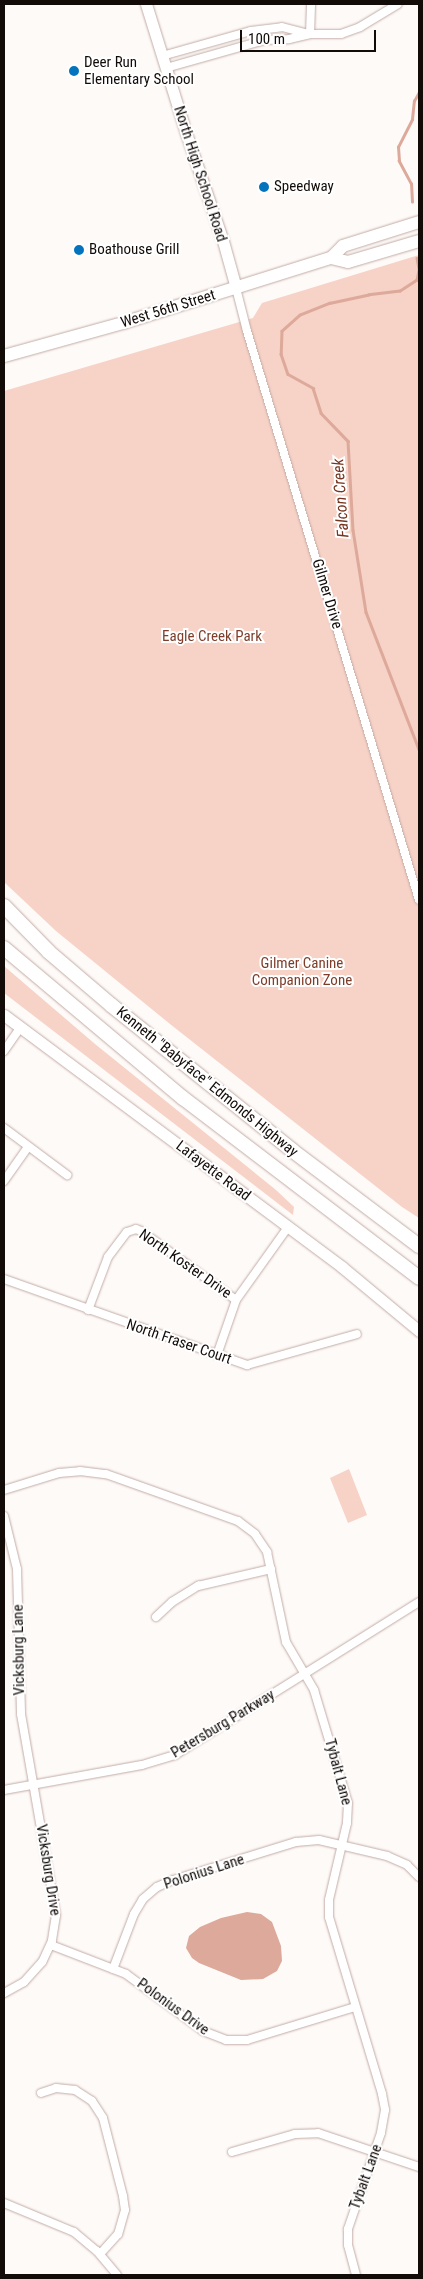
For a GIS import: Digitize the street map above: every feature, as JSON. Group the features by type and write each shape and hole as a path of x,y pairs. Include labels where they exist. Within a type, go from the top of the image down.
{"highway":[{"name":"Kenneth \"Babyface\" Edmonds Highway","path":"4,906 48,952 126,1017 293,1151 419,1246"},
{"name":"Kenneth \"Babyface\" Edmonds Highway","path":"4,948 183,1098 419,1278"}],"main road":[{"name":"North High School Road","path":"146,4 223,241 236,288"},
{"name":"West 56th Street","path":"4,356 331,258 343,246 419,222"},
{"name":"West 56th Street","path":"331,258 348,262 419,241"},
{"name":"Lafayette Road","path":"4,1015 288,1228 419,1331"}],"street":[{"path":"310,34 311,4"},
{"path":"162,56 251,31 282,27 310,34 329,36 349,32 398,4"},
{"path":"166,68 264,40 289,39 310,34"},
{"name":"Gilmer Drive","path":"236,288 247,331 419,900"},
{"path":"4,1051 21,1028"},
{"path":"4,1128 67,1175"},
{"path":"4,1180 28,1147"},
{"path":"217,1355 236,1300 288,1228"},
{"name":"North Koster Drive","path":"88,1310 108,1257 127,1232 134,1229 141,1230 236,1300"},
{"name":"North Fraser Court","path":"4,1279 244,1365 253,1365 357,1334"},
{"name":"Tybalt Lane","path":"4,1490 59,1473 80,1471 106,1474 242,1523 260,1540 267,1552 286,1642 316,1695 347,1796 348,1816 329,1900 328,1913 385,2106 384,2125 348,2229 348,2245 356,2275"},
{"name":"Vicksburg Lane","path":"4,1516 17,1569 20,1707 34,1785"},
{"path":"156,1617 172,1602 198,1586 271,1569"},
{"name":"Petersburg Parkway","path":"4,1790 142,1765 175,1755 419,1602"},
{"name":"Vicksburg Drive","path":"4,1993 24,1982 33,1973 51,1945 55,1928 56,1910 34,1785"},
{"name":"Polonius Lane","path":"113,1969 138,1906 150,1893 164,1883 296,1842 319,1840 397,1859 419,1874"},
{"name":"Polonius Drive","path":"51,1945 133,1978 203,2031 226,2040 247,2040 355,2007"},
{"path":"41,2093 60,2088 75,2090 92,2101 103,2118 123,2196 124,2210 120,2231 100,2254"},
{"path":"232,2152 291,2134 310,2132 330,2136 419,2167"},
{"path":"4,2203 63,2226 84,2240 100,2254 116,2275"}],"green space":[{"name":"Eagle Creek Park","path":"419,255 419,1218 402,1207 170,1024 56,931 4,882 4,391 253,318 262,303"},
{"path":"4,966 95,1044 276,1190 294,1207 293,1215 4,993"},
{"path":"349,1469 367,1515 348,1523 330,1478"}],"shaded area":[{"path":"247,1912 261,1914 272,1922 281,1946 282,1961 277,1971 263,1979 241,1980 199,1963 192,1958 186,1948 189,1936 200,1927 221,1918"}],"waterway":[{"name":"Falcon Creek","path":"412,202 411,184 399,161 398,147 412,119 414,101 419,92"},
{"name":"Falcon Creek","path":"417,258 419,268"},
{"name":"Falcon Creek","path":"419,270 417,280 400,291 330,303 300,315 282,331 281,354 288,374 313,388 321,413 348,441 353,530 366,612 419,749"}],"place":[{"name":"Deer Run Elementary School","path":"74,71"},
{"name":"Speedway","path":"264,187"},
{"name":"Boathouse Grill","path":"79,250"}],"park label":[{"name":"Gilmer Canine Companion Zone","path":"302,972"}]}
